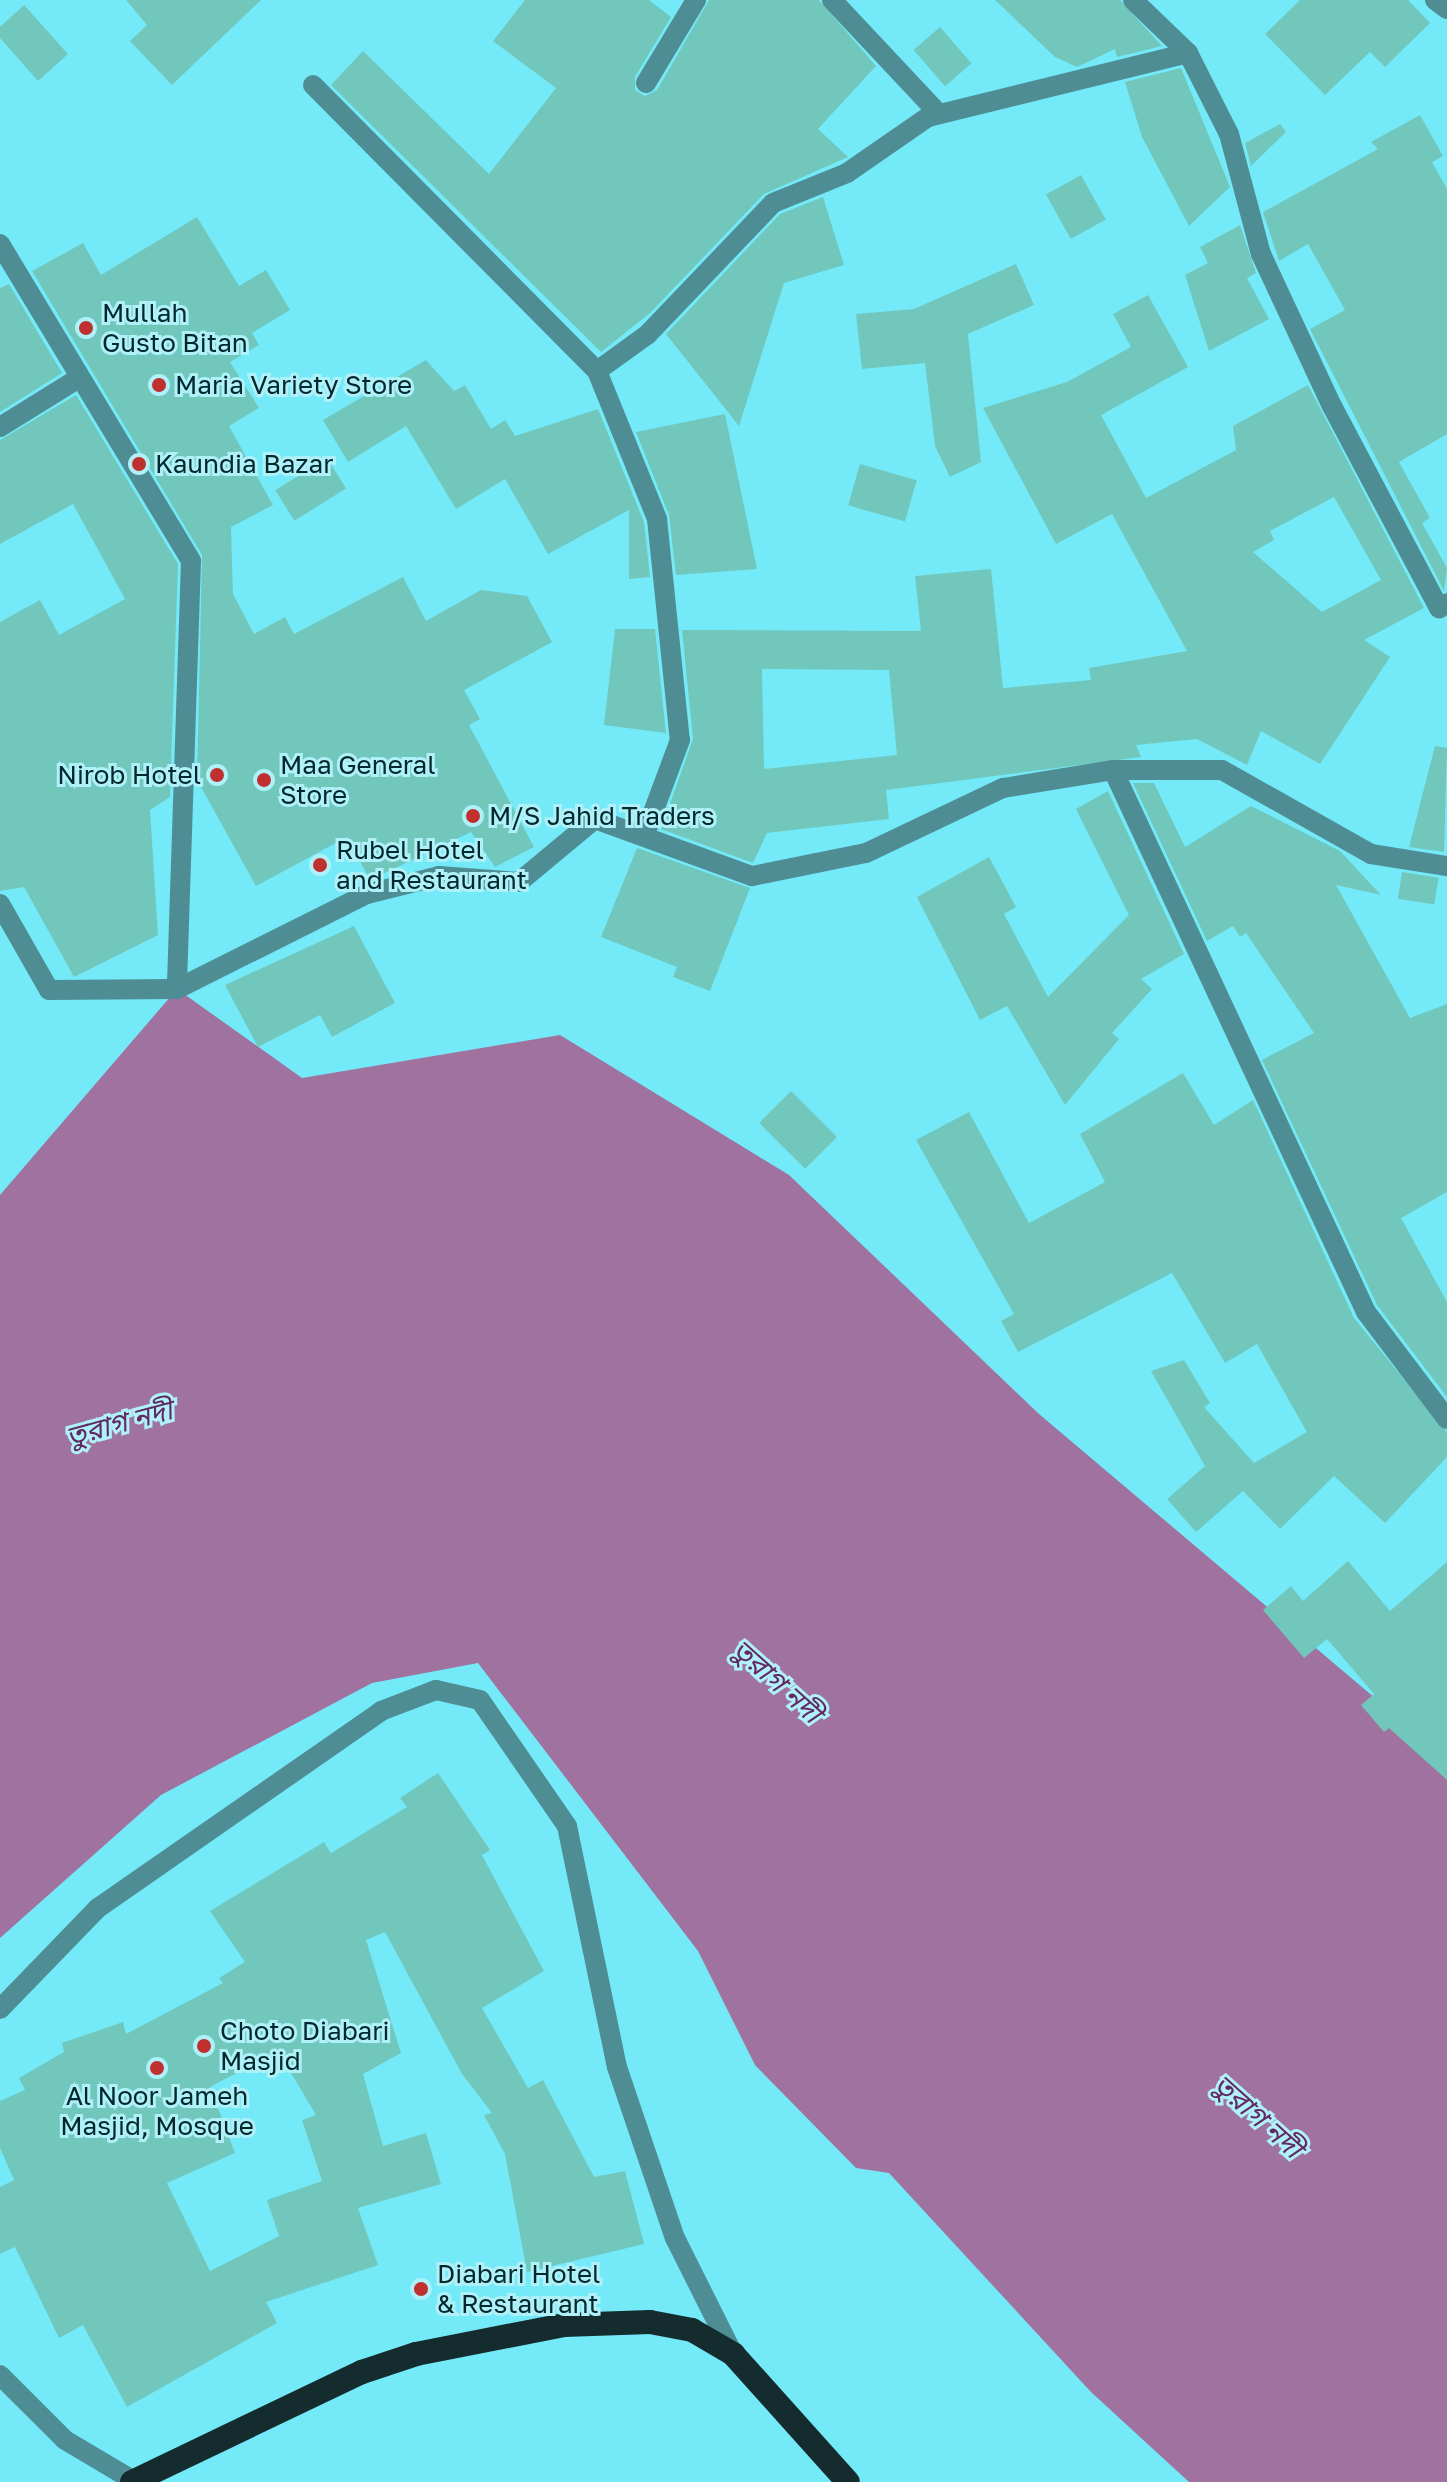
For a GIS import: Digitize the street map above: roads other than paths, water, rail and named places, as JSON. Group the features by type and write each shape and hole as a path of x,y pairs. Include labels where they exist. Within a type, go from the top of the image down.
{"highway":[{"path":"134,2482 362,2372 475,2340 650,2322 692,2330 733,2354 848,2482"}],"street":[{"path":"646,83 696,0"},
{"path":"832,0 938,113"},
{"path":"1133,0 1188,53 1229,134 1261,254 1332,406 1439,608 1447,603"},
{"path":"1435,0 1447,9"},
{"path":"597,371 647,335 773,203 847,173 938,113 1188,53"},
{"path":"313,85 597,371 657,519 680,740 644,837"},
{"path":"0,244 77,379 191,561 177,989"},
{"path":"0,427 77,379"},
{"path":"1113,770 1366,1312 1447,1419"},
{"path":"0,904 49,990 177,989 367,894 439,876 519,882 595,819 752,876 866,853 1003,788 1113,770 1222,770 1371,854 1447,866"},
{"path":"0,2009 98,1908 381,1711 436,1690 480,1700 567,1826 617,2067 675,2238 733,2354"},
{"path":"0,2375 65,2440 134,2482"}],"water":[{"name":"তুরাগ নদী","path":"177,989 302,1078 560,1035 789,1175 1039,1414 1447,1759 1447,2482 1189,2482 1091,2392 889,2173 856,2168 755,2065 698,1951 478,1663 372,1683 161,1795 0,1938 0,1195"}],"place":[{"name":"Mullah Gusto Bitan","path":"86,328"},
{"name":"Maria Variety Store","path":"159,385"},
{"name":"Kaundia Bazar","path":"139,464"},
{"name":"Nirob Hotel","path":"217,775"},
{"name":"Maa General Store","path":"264,780"},
{"name":"M/S Jahid Traders","path":"473,816"},
{"name":"Rubel Hotel and Restaurant","path":"320,865"},
{"name":"Choto Diabari Masjid","path":"204,2046"},
{"name":"Al Noor Jameh Masjid, Mosque","path":"157,2068"},
{"name":"Diabari Hotel & Restaurant","path":"421,2289"}]}
